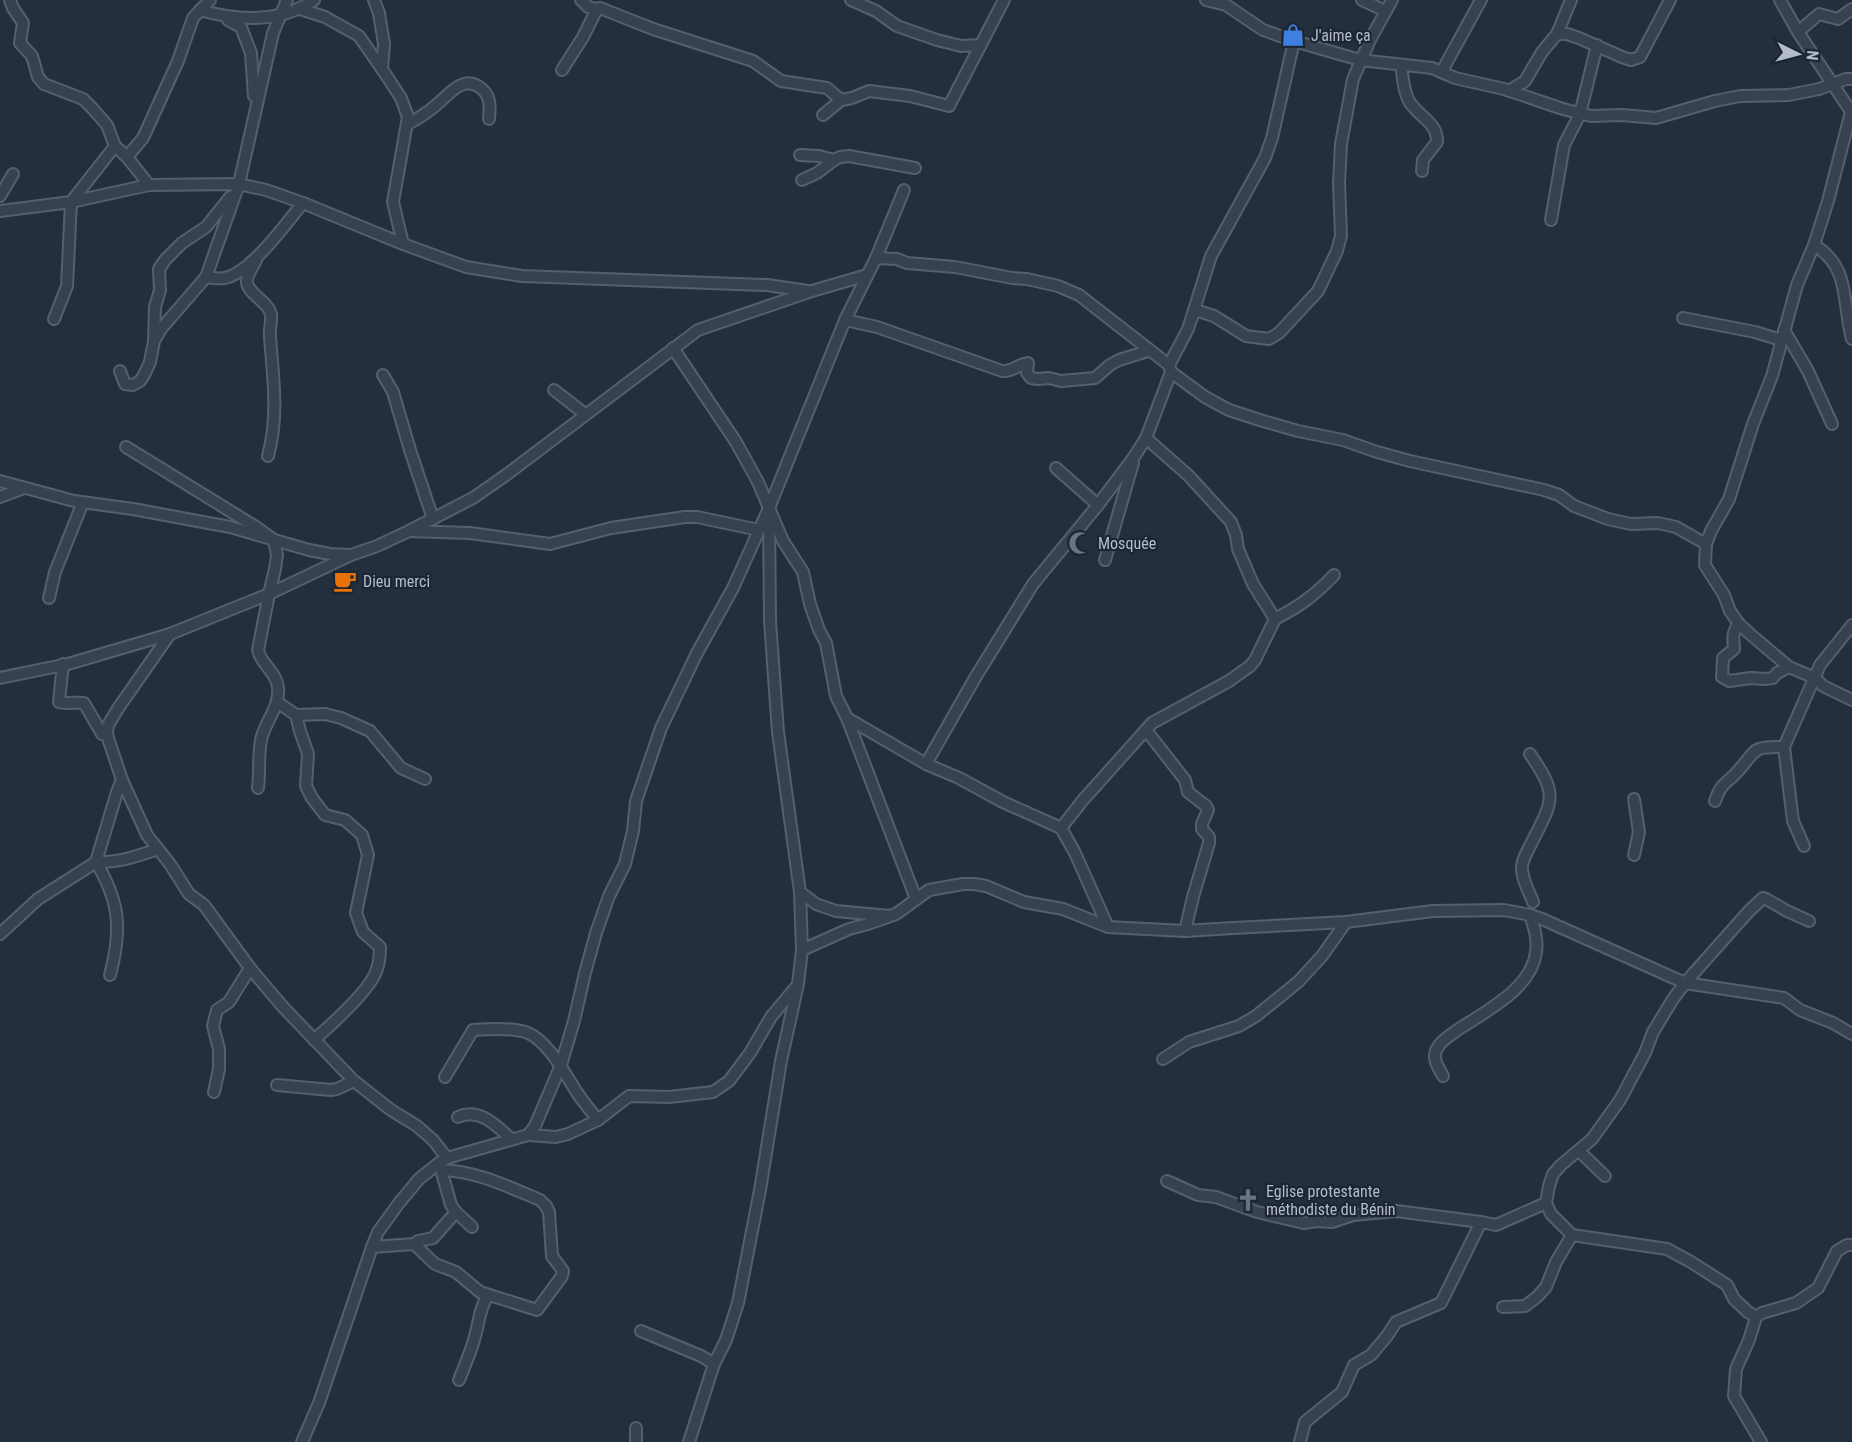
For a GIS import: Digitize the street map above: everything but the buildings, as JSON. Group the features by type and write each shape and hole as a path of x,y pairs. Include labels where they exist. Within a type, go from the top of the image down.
{"street":[{"path":"10,0 22,23 20,43 32,56 40,81 83,99 107,124 115,147 127,157 150,185"},
{"path":"127,157 143,138 178,61 193,18 210,0"},
{"path":"154,341 161,329 206,277 239,184 273,33 287,0"},
{"path":"223,17 251,19 281,14 300,9 314,0"},
{"path":"374,0 379,13 384,44 382,69"},
{"path":"581,0 588,7 600,8 653,29 753,61 780,81 827,88 841,100"},
{"path":"851,0 876,11 897,26 937,40 961,46 981,45"},
{"path":"823,115 841,100 873,91 910,96 949,106 1004,0"},
{"path":"1206,0 1226,5 1263,30 1294,41 1360,60 1442,71 1455,78 1592,116 1622,115 1656,118 1740,96 1789,95 1852,79"},
{"path":"1362,0 1386,11"},
{"path":"926,764 975,678 1034,584 1098,506 1146,438 1170,368 1195,310 1214,316 1246,336 1269,339 1279,333 1318,291 1337,251 1341,236 1339,183 1341,144 1353,79 1360,60 1392,0"},
{"path":"1442,71 1481,0"},
{"path":"1509,92 1525,81 1550,41 1557,34 1571,0"},
{"path":"1557,34 1567,34 1631,60 1640,57 1670,0"},
{"path":"1780,0 1798,32 1852,113 1814,245 1797,285 1772,376 1753,424 1729,499 1706,544 1706,565 1739,624 1789,666 1852,700"},
{"path":"300,9 325,17 359,36 401,98 408,117 408,124 393,202 404,244"},
{"path":"562,70 584,37 597,9"},
{"path":"1798,32 1816,15 1821,14 1838,19 1852,9"},
{"path":"200,10 223,17 241,27 251,53 254,114"},
{"path":"1188,329 1211,256 1265,158 1272,138 1294,41"},
{"path":"1551,219 1564,145 1580,114 1598,45"},
{"path":"1401,65 1402,80 1408,100 1437,131 1437,142 1423,160 1422,171"},
{"path":"408,124 465,82 474,83 485,92 489,99 489,119"},
{"path":"54,319 66,286 71,202 115,147"},
{"path":"800,155 834,160"},
{"path":"802,180 817,173 834,160 849,156 915,168"},
{"path":"0,196 13,174"},
{"path":"120,371 125,384 133,386 140,381 150,362 154,341 155,308 160,290 159,269 182,243 207,227 239,184"},
{"path":"0,211 71,202 150,185 239,184 267,190 303,202 466,267 522,276 767,285 812,291"},
{"path":"528,1135 535,1126 561,1065 596,933 609,896 625,864 633,831 636,801 661,728 697,653 733,588 769,508 845,320 876,258 904,190"},
{"path":"206,277 227,278 249,264 303,202"},
{"path":"1814,245 1824,251 1839,269 1852,339"},
{"path":"259,255 246,280 247,286 267,305 271,313 270,338 274,369 275,413 268,456"},
{"path":"876,258 955,267 1058,286 1079,295 1205,397 1229,410 1298,431 1343,440 1410,461 1544,490 1559,495 1574,506 1608,519 1631,524 1658,523 1676,527 1706,544"},
{"path":"0,678 63,664 170,634 269,594 351,555 377,546 473,498 698,330 812,291 867,275"},
{"path":"1683,318 1783,335 1808,371 1832,424"},
{"path":"845,320 888,331 1002,371 1028,363 1027,374 1031,378 1038,379 1049,378 1061,381 1095,378 1119,360 1149,351"},
{"path":"673,348 736,441 758,482 783,541 803,572 810,604 826,643 836,696 847,718 916,899"},
{"path":"383,375 393,392 433,519"},
{"path":"554,390 585,414"},
{"path":"1146,438 1189,476 1232,522 1238,549 1253,584 1275,620"},
{"path":"126,447 274,540 276,565 258,650 264,665 274,674 278,684 277,702 261,739 258,788"},
{"path":"1105,560 1134,457"},
{"path":"1056,468 1098,506"},
{"path":"0,481 60,498 230,527 330,554 351,555"},
{"path":"0,497 27,487"},
{"path":"49,598 55,572 83,502"},
{"path":"226,508 230,527"},
{"path":"689,1442 714,1364 726,1340 738,1303 760,1191 781,1061 798,984 802,951 800,892 778,732 770,621 769,508"},
{"path":"409,531 470,533 550,544 611,528 685,517 697,517 759,530"},
{"path":"1061,828 1152,723 1229,681 1250,666 1275,620 1303,604 1334,575"},
{"path":"1739,624 1732,635 1734,649 1722,658 1722,677 1729,681 1751,678 1766,680 1773,678 1789,666"},
{"path":"1804,846 1793,821 1784,747 1820,665 1852,626"},
{"path":"170,634 108,725 107,731 122,780 147,835 170,864 189,894 204,906 250,968 283,1007 354,1081 433,1140 443,1164 451,1204 472,1227"},
{"path":"63,664 58,702 62,704 84,703 102,734"},
{"path":"277,702 296,715 325,714 341,718 370,731 402,768 425,779"},
{"path":"296,715 308,754 306,786 312,798 325,815 345,820 362,835 368,855 356,913 363,932 380,947 380,960 368,984 334,1022 314,1040"},
{"path":"847,718 926,764 1061,828 1075,853 1108,927"},
{"path":"1146,730 1185,780 1188,792 1208,810 1202,829 1209,837 1209,843 1185,931"},
{"path":"1715,801 1724,781 1737,772 1752,752 1761,748 1784,747"},
{"path":"1530,754 1548,782 1551,793 1549,806 1522,865 1523,877 1533,902"},
{"path":"110,975 118,940 117,918 108,883 96,862 122,780"},
{"path":"1634,799 1639,832 1634,855"},
{"path":"0,934 38,899 96,862 128,859 158,849"},
{"path":"802,951 849,929 903,910 929,890 963,884 986,886 1024,902 1063,909 1108,927 1185,931 1346,922 1433,911 1504,910 1530,915 1685,983 1784,998 1800,1010 1833,1023 1852,1034"},
{"path":"800,892 816,904 836,910 890,916"},
{"path":"1756,1317 1734,1299 1727,1285 1667,1249 1572,1235 1551,1214 1546,1203 1554,1174 1561,1165 1592,1139 1620,1100 1665,1011 1685,983 1749,911 1763,898 1809,921"},
{"path":"1443,1076 1436,1062 1437,1048 1507,997 1520,986 1531,969 1536,953 1536,939 1530,915"},
{"path":"1163,1059 1189,1042 1239,1026 1256,1016 1298,982 1322,956 1346,922"},
{"path":"214,1092 219,1069 219,1049 213,1026 217,1010 229,1002 250,968"},
{"path":"302,1442 319,1403 378,1232 419,1179 443,1164 511,1138 528,1135 540,1137 562,1135 583,1128 598,1120 629,1096 669,1097 713,1092 729,1081 750,1053 771,1017 798,984"},
{"path":"445,1077 473,1030 516,1030 530,1034 541,1042 561,1065 598,1120"},
{"path":"277,1085 330,1090 354,1081"},
{"path":"458,1117 470,1113 485,1118 511,1138"},
{"path":"1580,1151 1605,1176"},
{"path":"414,1244 435,1264 456,1272 480,1292 537,1310 562,1276 562,1268 552,1256 549,1212 540,1200 507,1186 456,1171 443,1164"},
{"path":"1167,1181 1198,1195 1216,1197 1257,1212 1304,1223 1332,1222 1353,1215 1396,1211 1496,1225 1546,1203"},
{"path":"372,1247 414,1244 433,1238 456,1212"},
{"path":"1300,1442 1305,1422 1342,1392 1354,1365 1371,1355 1396,1322 1441,1303 1481,1222"},
{"path":"1503,1307 1525,1306 1537,1297 1546,1287 1556,1262 1572,1235"},
{"path":"1761,1442 1734,1396 1736,1369 1756,1317 1796,1303 1818,1288 1836,1251 1852,1245"},
{"path":"459,1380 475,1338 483,1303 488,1295"},
{"path":"641,1331 702,1356 714,1364"},
{"path":"636,1428 636,1442"}],"place":[{"name":"J'aime ça","path":"1293,35"},
{"name":"Mosquée","path":"1080,543"},
{"name":"Dieu merci","path":"345,581"},
{"name":"Eglise protestante méthodiste du Bénin","path":"1248,1200"}]}
